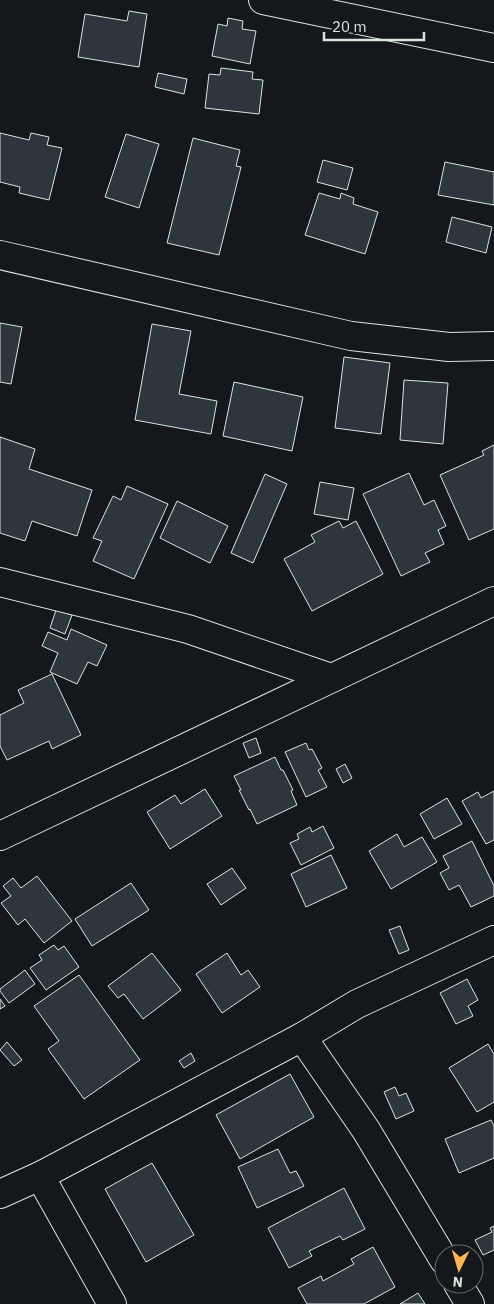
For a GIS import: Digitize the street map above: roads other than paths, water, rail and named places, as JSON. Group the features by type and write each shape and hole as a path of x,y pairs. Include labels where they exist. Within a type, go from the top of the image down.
{"street":[{"path":"263,0 494,48"},
{"path":"0,255 351,336 449,347 494,346"},
{"path":"0,582 188,629 331,678"},
{"path":"0,836 494,601"},
{"path":"0,1194 40,1176 302,1037 357,1004 494,940"},
{"path":"302,1037 366,1130 434,1244"},
{"path":"40,1176 112,1304"}]}
